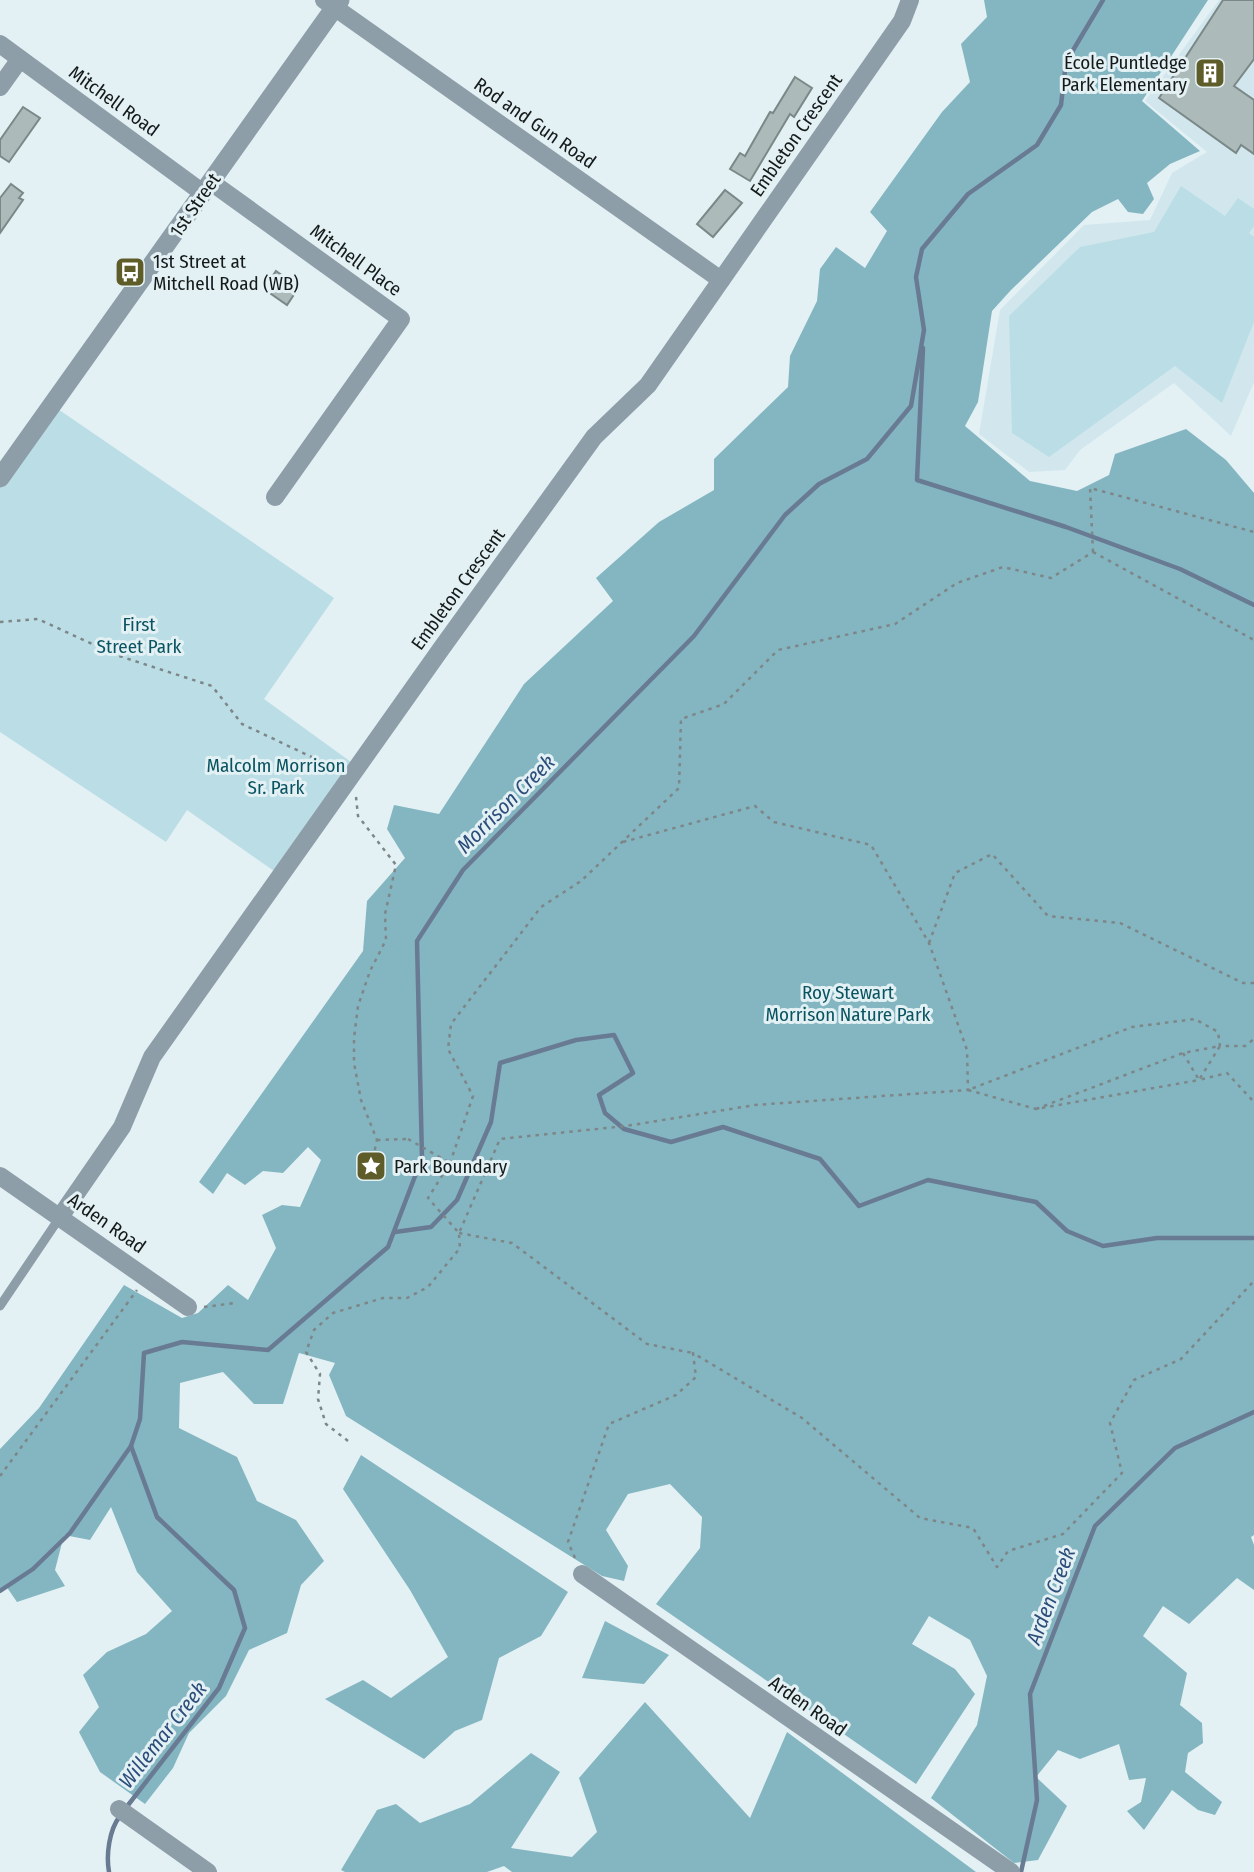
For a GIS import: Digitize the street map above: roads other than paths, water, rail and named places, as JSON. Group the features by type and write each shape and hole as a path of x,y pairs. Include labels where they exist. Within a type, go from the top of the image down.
{"street":[{"name":"Embleton Crescent","path":"60,1217 122,1127 152,1057 594,437 648,385 902,21 910,0"},
{"name":"Rod and Gun Road","path":"333,3 721,280"},
{"name":"1st Street","path":"2,471 207,187 333,3"},
{"name":"Mitchell Road","path":"0,44 207,187"},
{"path":"0,87 20,59"},
{"name":"Mitchell Place","path":"207,187 401,318 275,497"},
{"name":"Arden Road","path":"0,1176 188,1307"},
{"name":"Arden Road","path":"582,1574 1011,1872"},
{"path":"119,1809 208,1872"}],"lane":[{"path":"1,1304 60,1217"}],"waterway":[{"name":"Morrison Creek","path":"0,1591 33,1569 70,1533 131,1446 140,1419 144,1353 182,1342 268,1350 388,1247 422,1158 417,941 463,870 694,636 785,515 819,484 867,459 911,406 924,330 916,277 922,249 968,194 1037,145 1061,105 1066,62 1103,0"},
{"path":"923,348 917,480 1066,527 1180,569 1254,605"},
{"path":"395,1232 431,1227 457,1200 491,1122 500,1063 576,1040 614,1035 633,1073 599,1095 605,1113 624,1129 671,1142 723,1127 820,1159 859,1206 928,1180 1036,1202 1067,1231 1103,1246 1157,1238 1254,1238"},
{"name":"Arden Creek","path":"1021,1872 1037,1800 1030,1694 1095,1526 1175,1448 1254,1412"},
{"name":"Willemar Creek","path":"125,1809 219,1688 245,1628 234,1590 157,1517 131,1446"},
{"name":"Willemar Creek","path":"109,1872 109,1843 120,1816"}],"place":[{"name":"École Puntledge Park Elementary","path":"1210,73"},
{"name":"1st Street at Mitchell Road (WB)","path":"130,272"},
{"name":"Park Boundary","path":"371,1166"}],"park label":[{"name":"First Street Park","path":"139,635"},
{"name":"Malcolm Morrison Sr. Park","path":"276,776"},
{"name":"Roy Stewart Morrison Nature Park","path":"848,1003"}]}
